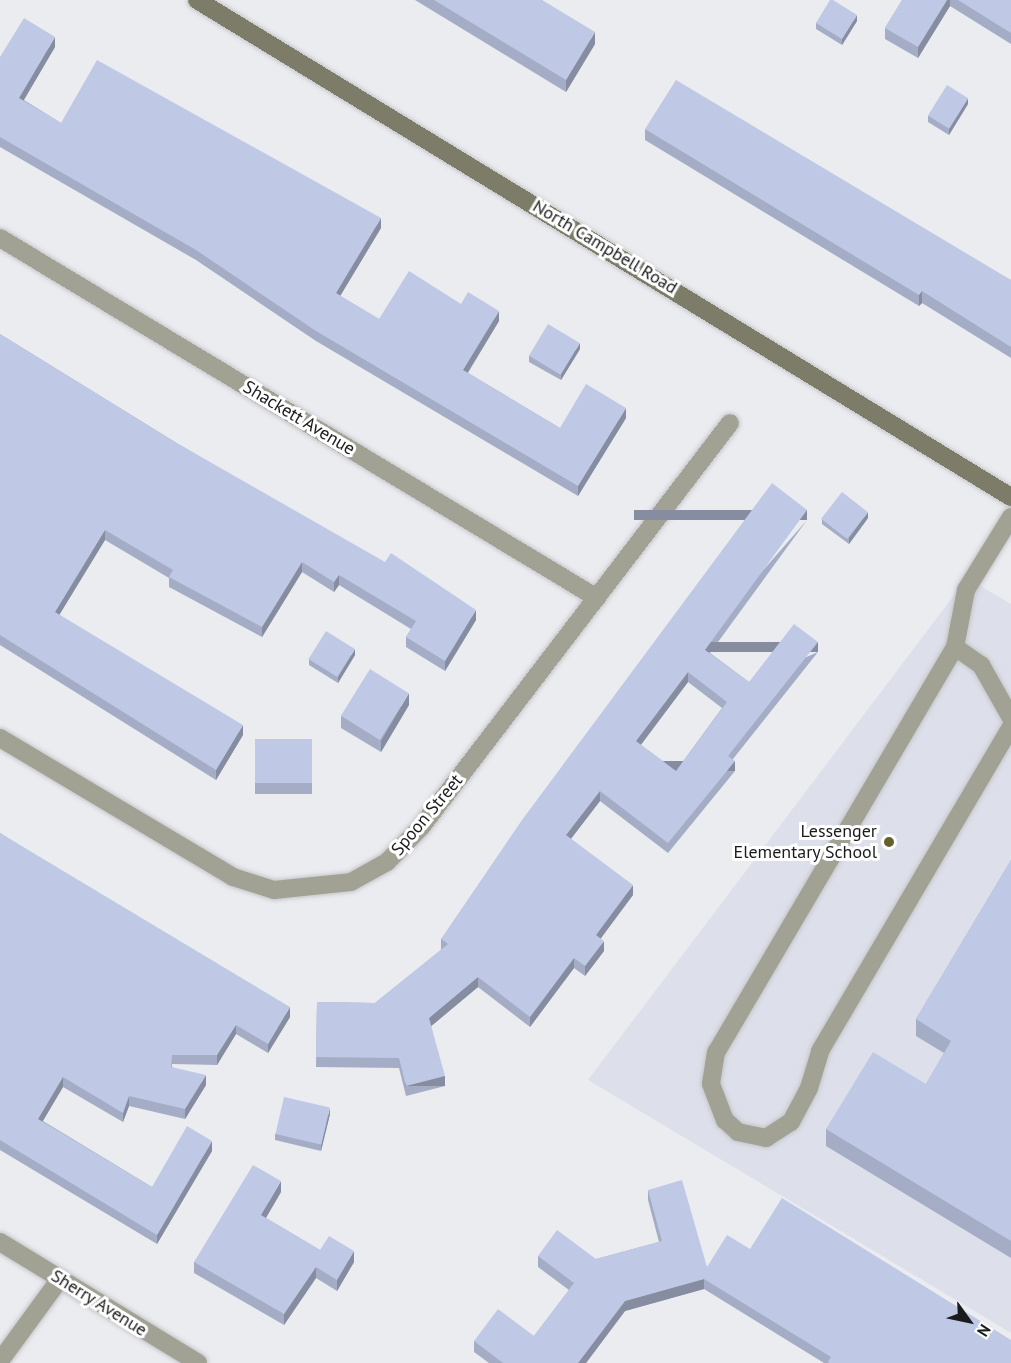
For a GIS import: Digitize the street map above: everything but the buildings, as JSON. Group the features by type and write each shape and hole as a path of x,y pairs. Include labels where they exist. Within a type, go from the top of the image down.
{"street":[{"name":"North Campbell Road","path":"197,0 1011,497"},
{"name":"Shackett Avenue","path":"0,238 597,598"},
{"name":"Spoon Street","path":"0,738 233,877 274,890 351,882 387,862 422,826 730,423"},
{"path":"1011,518 966,590 955,647 716,1052 711,1084 725,1119 738,1132 766,1138 790,1122 809,1088 820,1050 1011,727"},
{"path":"955,647 981,665 1011,718"},
{"name":"Sherry Avenue","path":"0,1242 198,1363"},
{"path":"0,1361 60,1279"}],"shaded area":[{"name":"Lessenger Elementary School","path":"967,578 1011,604 1011,1333 588,1080"}],"place":[{"name":"Lessenger Elementary School","path":"889,842"}]}
